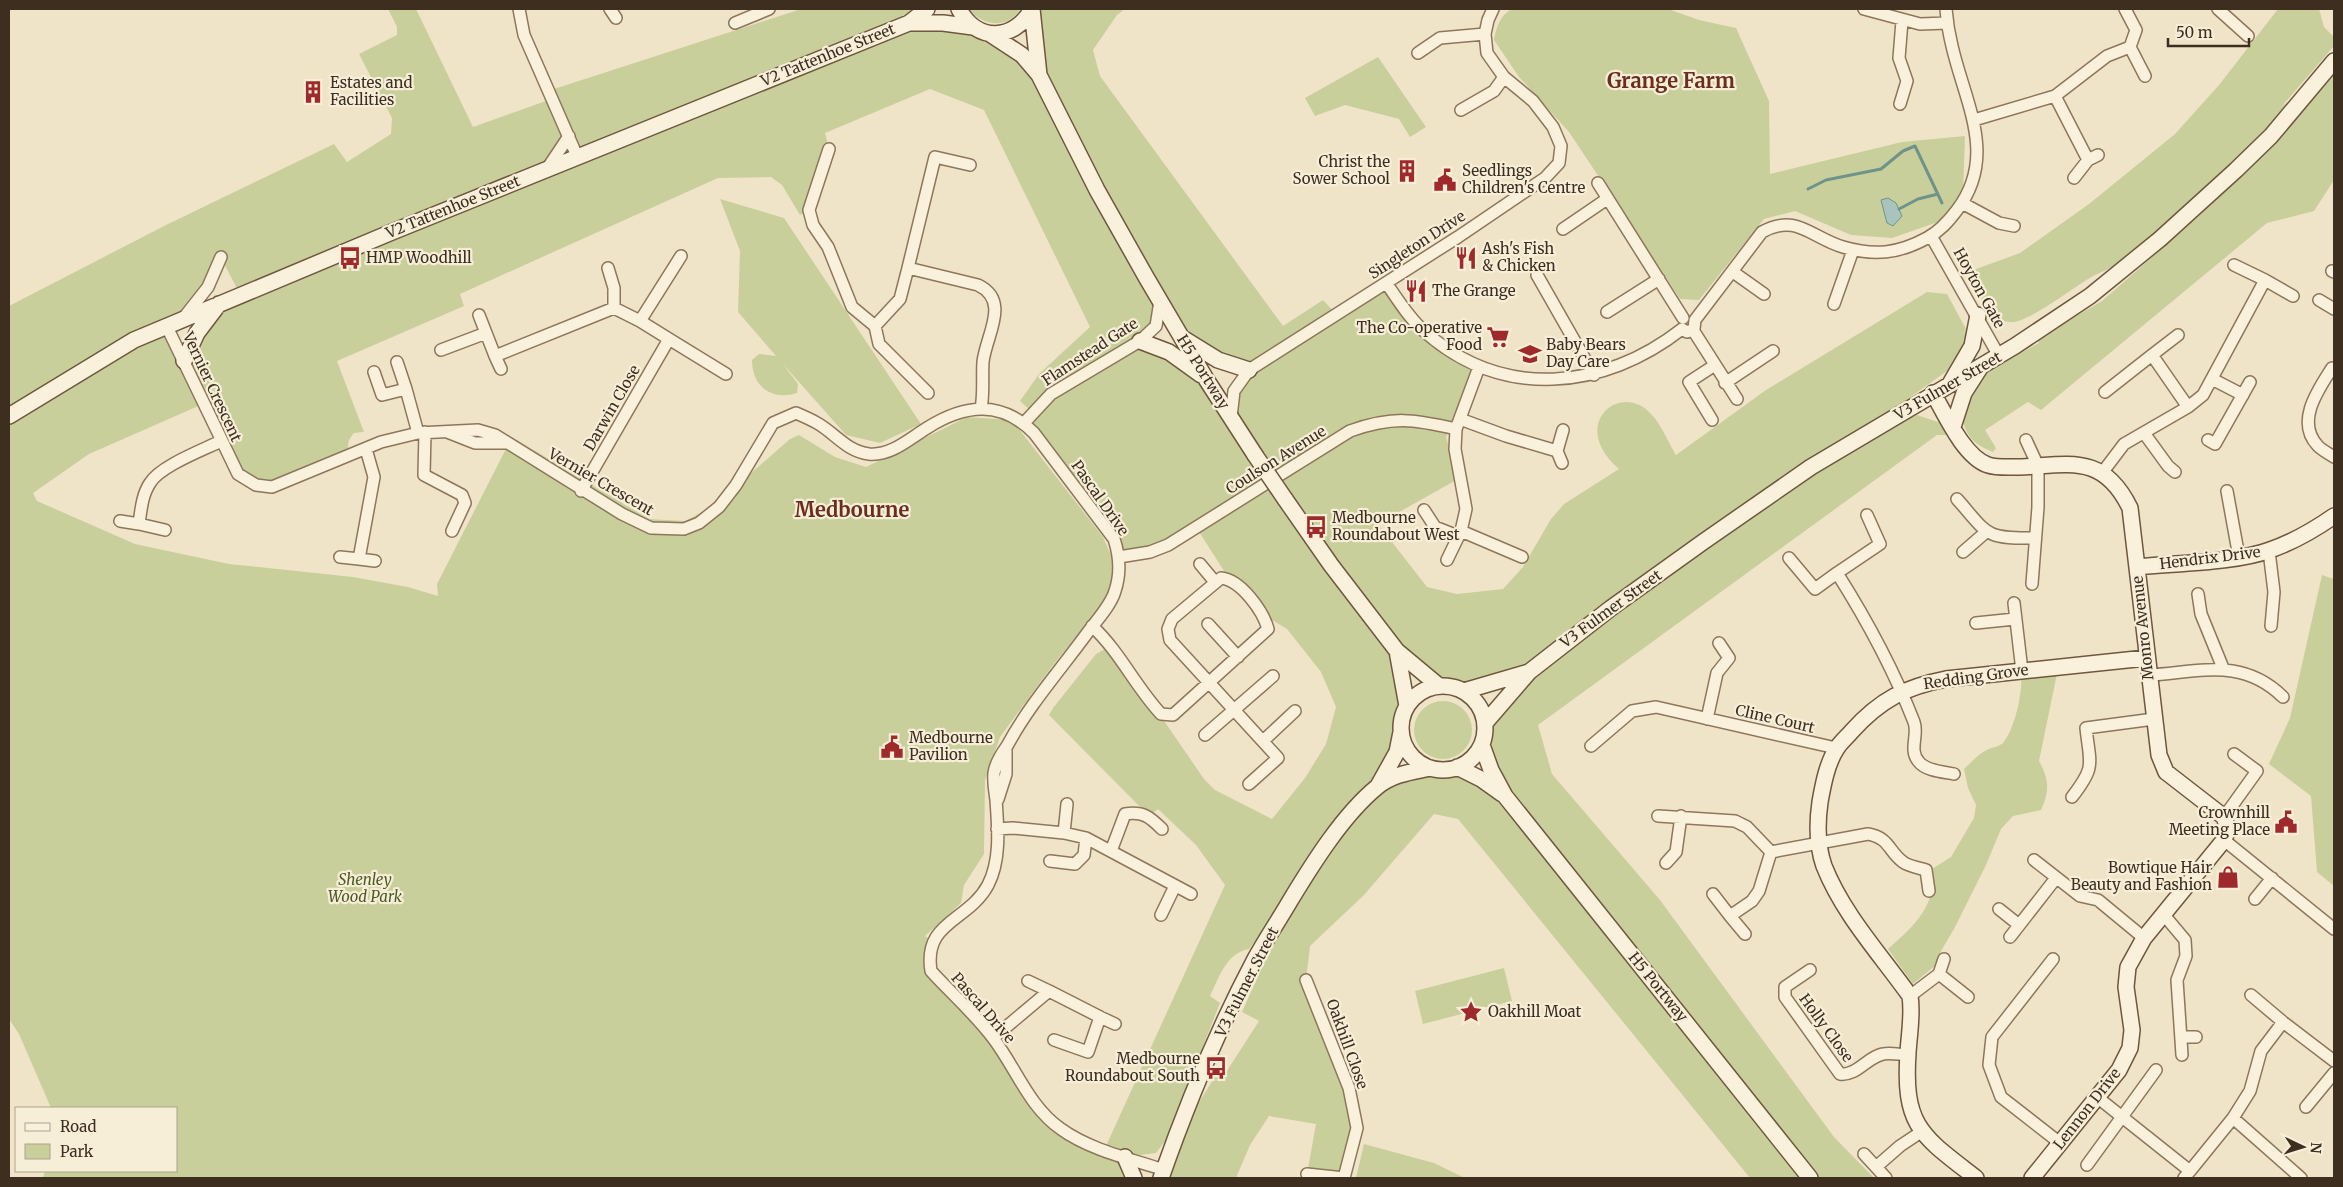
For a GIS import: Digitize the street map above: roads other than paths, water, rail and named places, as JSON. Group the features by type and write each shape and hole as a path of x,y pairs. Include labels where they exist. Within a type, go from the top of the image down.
{"street":[{"path":"519,9 524,35 577,156"},
{"path":"735,23 769,9"},
{"name":"V2 Tattenhoe Street","path":"9,416 134,340 577,156 908,23 927,9"},
{"path":"959,9 964,18 973,27"},
{"path":"990,34 1003,33 1015,29 1025,20 1032,9"},
{"name":"H5 Portway","path":"1032,9 1039,75"},
{"path":"1418,53 1440,38 1485,34 1493,9"},
{"path":"1864,9 1902,21 1920,24 1947,23"},
{"path":"1387,284 1410,316 1424,331 1437,342 1479,367 1549,380 1594,375 1645,354 1688,324 1733,272 1762,232 1785,223 1853,250 1867,253 1887,253 1910,248 1944,226 1962,202 1973,178 1978,148 1974,120 1952,47 1946,9"},
{"path":"2125,9 2136,30 2130,47 2145,76"},
{"path":"2218,9 2248,36"},
{"path":"1900,104 1907,81 1899,58 1902,21"},
{"name":"V2 Tattenhoe Street","path":"908,23 944,23 973,27 990,34"},
{"name":"H5 Portway","path":"990,34 1022,55 1039,75 1097,190 1146,277 1206,378 1255,455 1331,565 1396,651 1440,686"},
{"name":"Singleton Drive","path":"1231,417 1234,391 1249,370 1387,284 1545,178 1559,163 1561,146 1553,127 1533,101 1504,77 1488,53 1485,34"},
{"path":"1974,120 2055,96 2107,56 2130,47"},
{"name":"V3 Fulmer Street","path":"1485,723 1529,672 1554,651 1696,546 1811,467 1933,393 1999,356 2090,296 2195,208 2271,136 2334,61"},
{"path":"1461,110 1494,91 1504,77"},
{"path":"2055,96 2093,158 2074,178"},
{"path":"546,169 569,136"},
{"path":"829,149 809,210 813,225 828,247 852,307 875,326 879,344 928,393"},
{"path":"875,326 900,299 935,157 970,165"},
{"path":"1598,183 1737,399"},
{"path":"1563,229 1607,199"},
{"path":"1962,202 1999,223 2014,226"},
{"name":"Hoyton Gate","path":"1931,236 1978,315 1999,356"},
{"path":"1834,304 1853,250"},
{"path":"640,321 681,256"},
{"path":"182,320 208,286 221,257"},
{"path":"2234,265 2294,296"},
{"path":"608,268 614,288 614,308"},
{"path":"908,268 978,285 987,290 992,296 996,310 984,360 981,408"},
{"path":"1733,272 1764,294"},
{"path":"1537,275 1594,375"},
{"path":"1606,312 1659,279"},
{"path":"2102,472 2124,444 2188,407 2203,395 2265,280"},
{"path":"2319,300 2334,308"},
{"name":"Flamstead Gate","path":"1024,423 1050,394 1140,342 1156,326 1160,301"},
{"path":"184,361 197,333 220,303"},
{"path":"496,356 614,308 640,321 726,374"},
{"path":"479,315 501,370"},
{"path":"1950,383 1972,346 1978,315"},
{"name":"Vernier Crescent","path":"167,327 238,474 246,481 266,487 381,442 422,433 478,430 495,435 581,491 651,528 684,529 699,523 719,507 736,485 773,423 796,413 817,423 844,446 868,454 889,451 953,414 981,408 1002,410 1024,423"},
{"path":"441,350 486,333"},
{"path":"2105,392 2178,335"},
{"path":"1181,337 1218,360 1249,370"},
{"name":"Darwin Close","path":"581,491 669,339"},
{"path":"1140,342 1169,352 1206,378"},
{"path":"1725,383 1773,351"},
{"path":"2152,355 2188,407"},
{"path":"397,362 422,433 424,475 462,495 465,502 452,531"},
{"path":"1712,420 1684,385 1715,365"},
{"path":"1953,427 1964,393 1982,365"},
{"path":"1447,560 1459,534 1466,509 1455,449 1458,424 1479,367"},
{"path":"2332,368 2310,407 2308,429 2318,446 2334,457"},
{"path":"374,372 382,395 406,389"},
{"path":"2212,379 2243,395"},
{"path":"2208,440 2215,444 2250,382"},
{"name":"Monro Avenue","path":"1933,393 1969,452 1988,465 2008,467 2082,464 2102,472 2115,482 2130,508 2146,658 2159,755 2166,772 2225,829"},
{"name":"Coulson Avenue","path":"1119,557 1150,552 1168,545 1350,431 1376,422 1403,419 1458,424 1557,451"},
{"name":"Pascal Drive","path":"1024,423 1114,539 1119,557 1120,572 1115,593 1035,702 1006,747 994,773 998,830 996,863 988,886 974,905 944,927 932,942 928,956 930,971 993,1038 1022,1085 1046,1116 1062,1130 1085,1142 1163,1174"},
{"path":"1562,463 1557,451 1563,430"},
{"path":"2144,433 2168,466 2175,472"},
{"path":"2026,440 2038,466 2038,507 2034,538 2032,584"},
{"path":"138,524 144,494 151,480 167,469 221,441"},
{"path":"359,559 374,477 366,449"},
{"path":"2227,491 2240,557"},
{"path":"1957,499 1986,532 2002,539 2034,538"},
{"path":"1424,510 1435,527 1522,557"},
{"path":"1789,558 1815,589 1880,544 1867,515"},
{"name":"Hendrix Drive","path":"2137,567 2240,557 2269,551 2308,534 2334,516"},
{"path":"120,521 165,530"},
{"path":"1964,552 1986,532"},
{"path":"2269,551 2274,592 2270,626"},
{"path":"340,557 374,561"},
{"path":"1200,564 1215,582"},
{"path":"1837,573 1868,622 1902,691 1916,726 1913,751 1919,763 1934,770 1954,774"},
{"path":"1092,626 1112,645 1147,699 1161,714 1173,715 1211,683 1268,629 1264,615 1231,580 1221,578 1215,582 1172,619 1168,628 1170,640 1211,683 1235,709 1278,758 1249,784"},
{"path":"2198,594 2201,614 2223,668"},
{"path":"2014,603 2022,671"},
{"path":"1976,623 2015,619"},
{"path":"1208,624 1238,657"},
{"path":"1707,719 1717,673 1729,658 1719,643"},
{"name":"H5 Portway","path":"1396,651 1407,706"},
{"name":"Redding Grove","path":"1910,996 1838,896 1824,864 1819,842 1818,815 1824,781 1836,748 1871,711 1902,691 1921,684 1946,679 2146,658"},
{"path":"2149,675 2223,668 2252,675 2275,689 2283,697"},
{"name":"V3 Fulmer Street","path":"1464,691 1529,672"},
{"path":"1205,735 1273,676"},
{"path":"1440,686 1453,687 1464,691 1474,699 1482,710 1485,723 1482,745 1471,758 1457,767 1445,770 1430,768 1410,754 1401,732 1402,719 1407,706 1416,696 1427,689 1440,686"},
{"name":"Cline Court","path":"1591,746 1632,711 1656,707 1836,748"},
{"path":"1263,741 1295,711"},
{"path":"2072,796 2089,775 2091,767 2085,722 2154,719"},
{"name":"V3 Fulmer Street","path":"1163,1174 1203,1068 1256,958 1301,883 1333,835 1377,787 1397,752 1401,732"},
{"name":"H5 Portway","path":"1482,745 1491,770 1505,796 1810,1178"},
{"path":"2234,754 2257,771 2225,829 2272,878 2334,929"},
{"name":"H5 Portway","path":"1457,767 1481,779 1505,796"},
{"name":"V3 Fulmer Street","path":"1377,787 1397,775 1430,768"},
{"path":"1064,833 1067,804"},
{"path":"1111,851 1125,814 1137,812 1149,816 1162,829"},
{"path":"1658,816 1735,821 1746,827 1771,852"},
{"path":"1666,863 1676,852 1681,816"},
{"path":"998,830 1013,828 1064,833 1086,838 1190,894"},
{"name":"Lennon Drive","path":"2032,1178 2119,1070 2130,1048 2132,1030 2126,987 2128,967 2144,938 2164,915 2225,829"},
{"path":"1771,852 1819,842 1868,834 1875,835 1886,840 1903,862 1926,870 1929,891"},
{"path":"1050,861 1075,864 1084,855 1086,838"},
{"path":"1730,916 1752,901 1759,891 1771,852"},
{"path":"2034,860 2080,896 2098,900 2144,938"},
{"path":"2010,937 2056,878"},
{"path":"2255,899 2272,878"},
{"path":"1161,915 1176,886"},
{"path":"1714,894 1745,934"},
{"path":"1999,909 2019,925"},
{"path":"2164,915 2185,940 2186,956 2177,980 2182,1054"},
{"path":"1944,959 1939,974 1910,996 1911,1015 1907,1090 1913,1118 1922,1132 1934,1145 1976,1178"},
{"path":"2053,960 1992,1037 1989,1065 2002,1097 2060,1143"},
{"name":"Holly Close","path":"1810,970 1785,987 1785,997 1840,1074 1848,1075 1876,1056 1884,1054 1908,1055"},
{"path":"1939,974 1968,997"},
{"name":"Oakhill Close","path":"1306,980 1349,1088 1357,1128 1344,1178 1307,1174"},
{"path":"1028,981 1115,1024"},
{"path":"993,1038 1049,991"},
{"path":"2251,996 2334,1061"},
{"path":"1054,1040 1093,1054 1100,1017"},
{"path":"2096,1097 2187,1175 2233,1118 2250,1091 2261,1051 2283,1022"},
{"path":"2181,1037 2196,1037"},
{"path":"2087,1165 2156,1070"},
{"path":"2306,1107 2334,1073"},
{"path":"2233,1118 2301,1178"},
{"path":"1876,1167 1900,1146 1922,1132"},
{"path":"1864,1154 1886,1178"},
{"path":"1125,1157 1134,1178"}],"water":[{"path":"1888,198 1896,203 1902,216 1893,226 1887,223 1881,200"}],"waterway":[{"path":"1808,189 1826,180 1881,169 1903,151 1915,146 1942,203"},
{"path":"1899,209 1918,199 1938,194"}],"place":[{"name":"Estates and Facilities","path":"313,92"},
{"name":"Christ the Sower School","path":"1407,171"},
{"name":"Seedlings Children's Centre","path":"1445,180"},
{"name":"HMP Woodhill","path":"350,258"},
{"name":"Ash's Fish & Chicken","path":"1466,258"},
{"name":"The Grange","path":"1416,291"},
{"name":"The Co-operative Food","path":"1498,337"},
{"name":"Baby Bears Day Care","path":"1530,354"},
{"name":"Medbourne Roundabout West","path":"1316,527"},
{"name":"Medbourne Pavilion","path":"892,747"},
{"name":"Crownhill Meeting Place","path":"2286,822"},
{"name":"Bowtique Hair Beauty and Fashion","path":"2228,877"},
{"name":"Oakhill Moat","path":"1471,1012"},
{"name":"Medbourne Roundabout South","path":"1216,1068"}],"district":[{"name":"Grange Farm","path":"1671,81"},
{"name":"Medbourne","path":"852,510"}],"park label":[{"name":"Shenley Wood Park","path":"365,888"}]}
